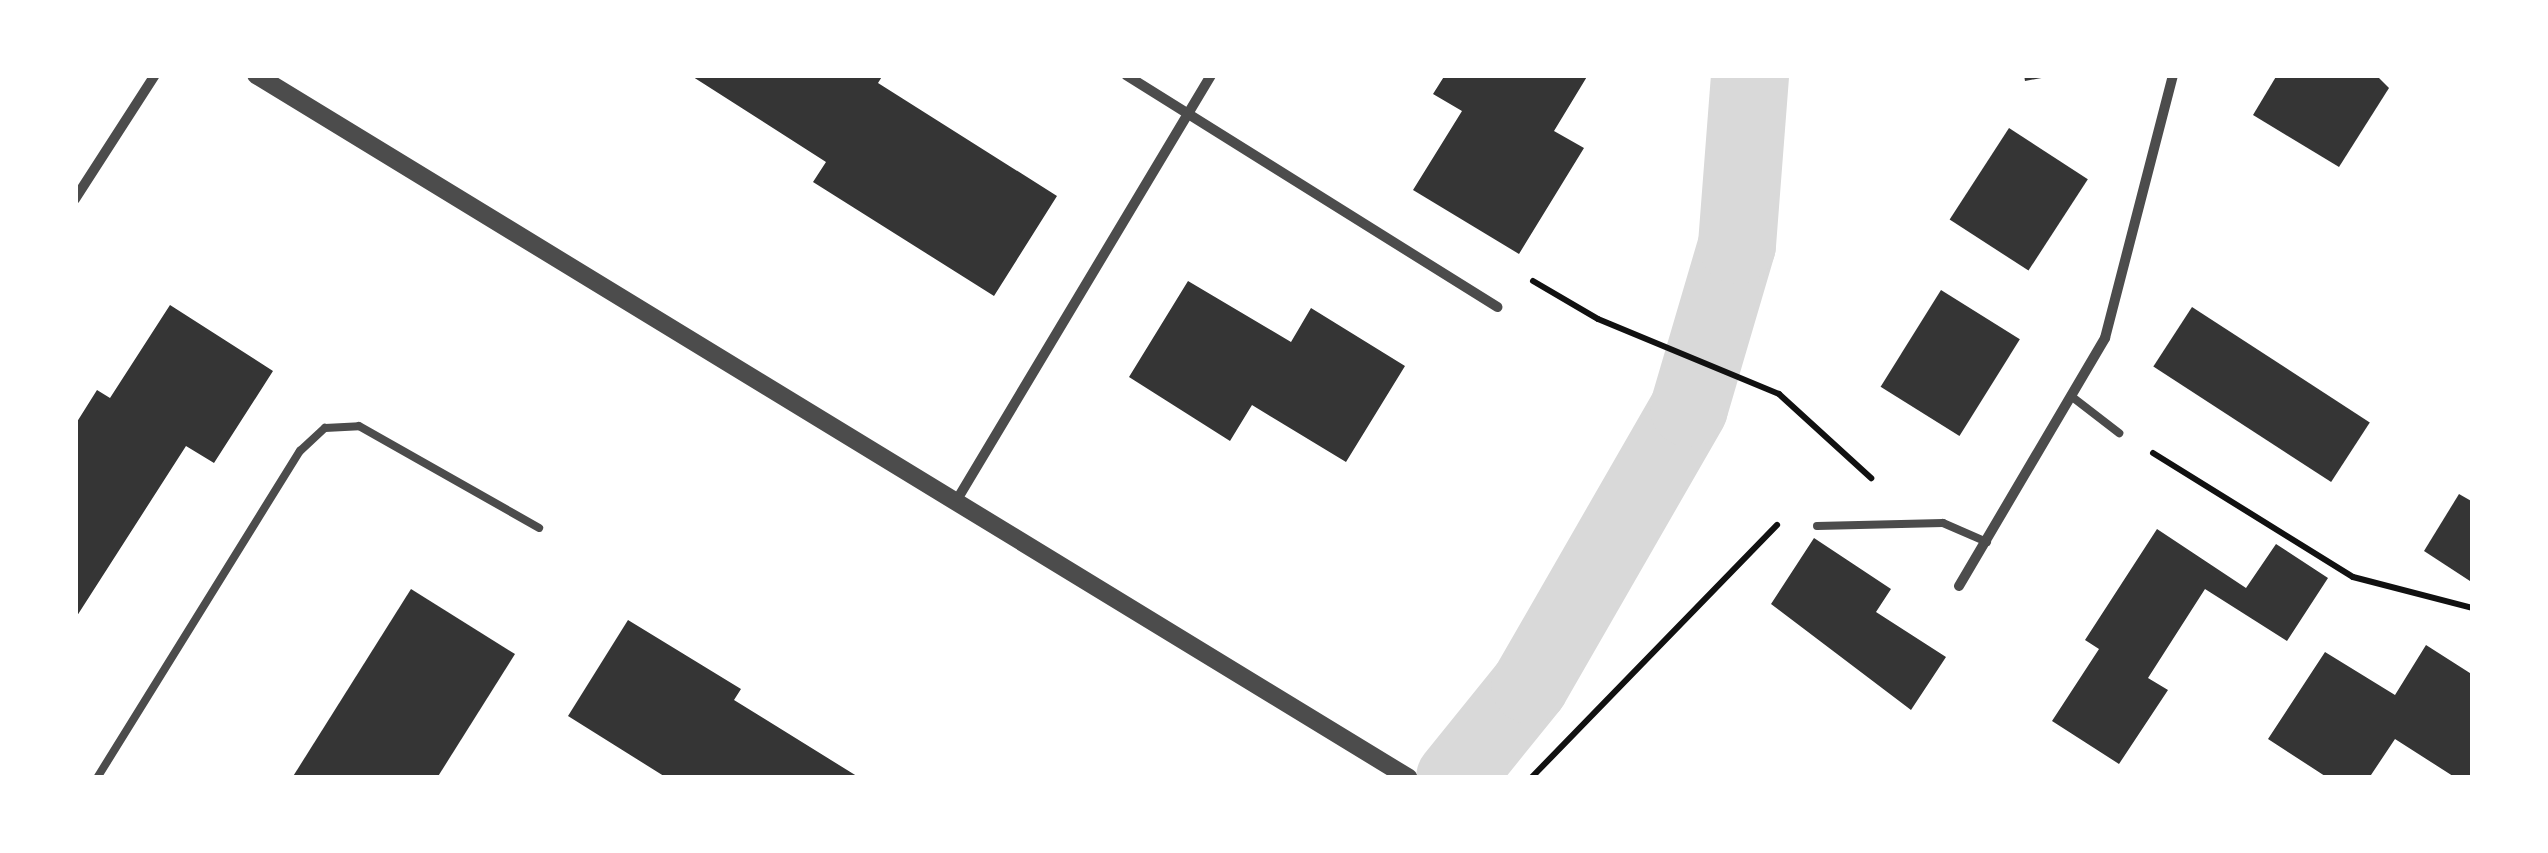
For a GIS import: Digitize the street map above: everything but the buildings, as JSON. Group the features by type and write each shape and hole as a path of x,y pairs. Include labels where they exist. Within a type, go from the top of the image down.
{"street":[{"path":"75,199 155,75"},
{"path":"256,75 1410,778"},
{"path":"1126,75 1497,307"},
{"path":"955,502 1212,75"},
{"path":"1959,586 2104,338 2173,75"}],"lane":[{"path":"2071,396 2120,434"},
{"path":"98,778 300,452 325,428 358,426 539,528"},
{"path":"1817,526 1943,523 1986,542"}],"path":[{"path":"1532,280 1598,319 1780,394 1858,475 1846,480"},
{"path":"2120,434 2353,576 2473,608"},
{"path":"1531,778 1791,511"}],"waterway":[{"path":"1455,778 1530,685 1689,408 1737,245 1750,75"}]}
